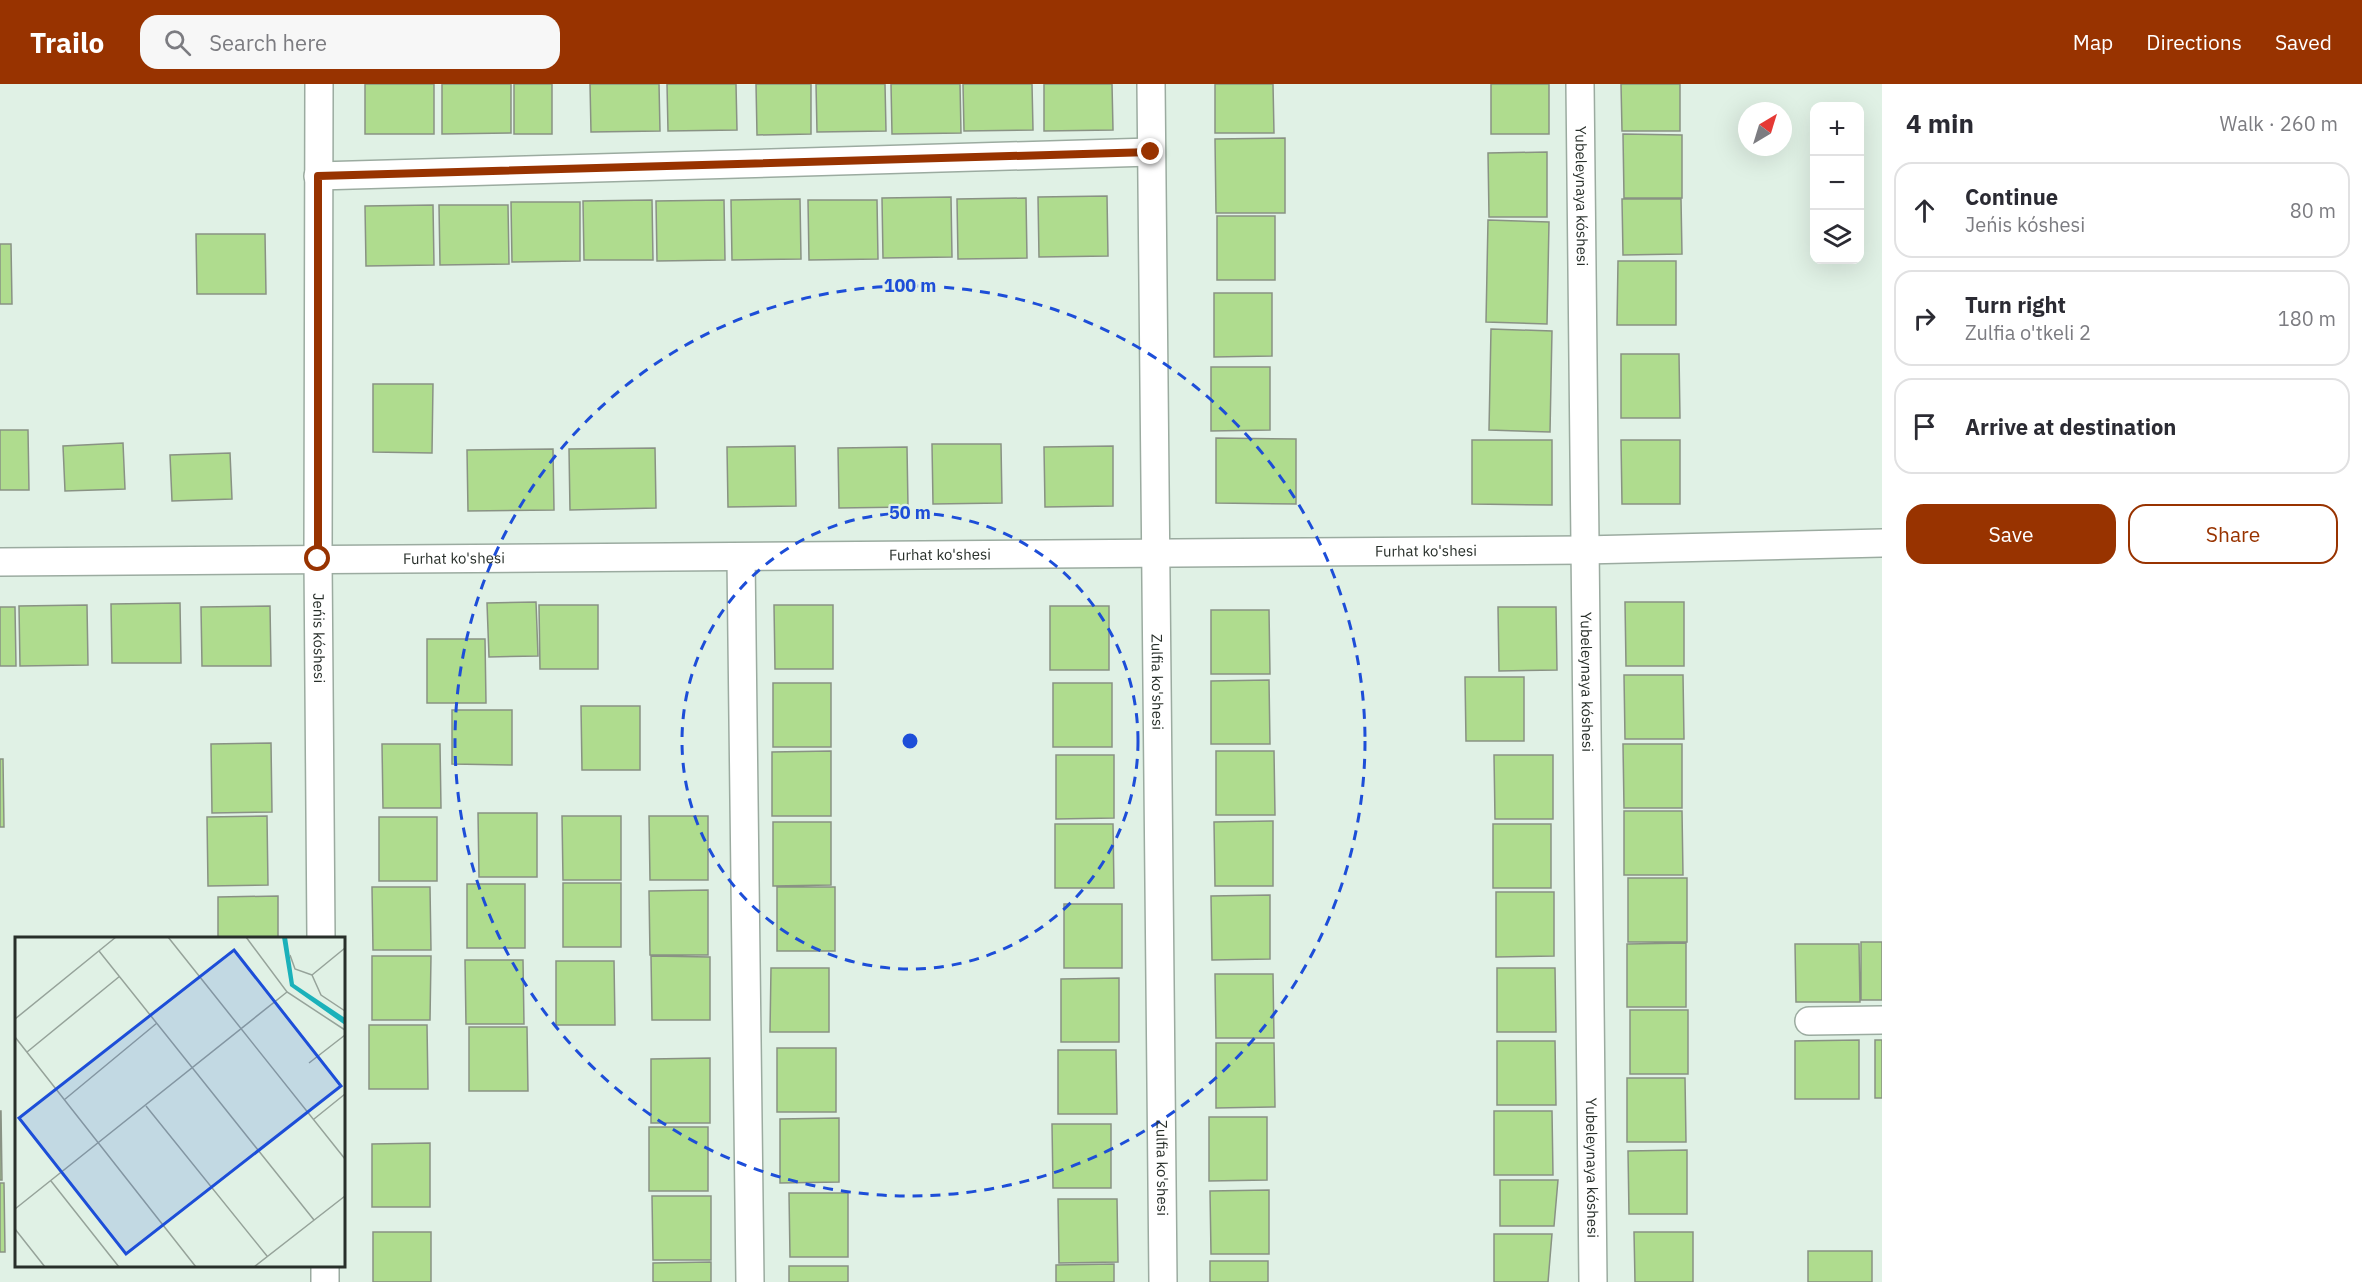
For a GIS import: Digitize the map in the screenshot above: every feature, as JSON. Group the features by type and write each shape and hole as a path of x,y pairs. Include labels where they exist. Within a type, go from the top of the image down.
{"street":[{"name":"Jeńis kóshesi","path":"319,84 318,559 321,937"},
{"name":"Zulfia ko'shesi","path":"1151,84 1163,1282"},
{"name":"Yubeleynaya kóshesi","path":"1580,84 1583,550 1593,1282"},
{"path":"318,176 1151,152"},
{"name":"Furhat ko'shesi","path":"0,562 1583,550 1882,543"},
{"path":"741,558 750,1282"},
{"path":"1809,1021 1882,1020"}],"building":[{"path":"365,84 434,84 434,134 365,134"},
{"path":"442,84 511,84 511,133 442,134"},
{"path":"514,84 552,84 552,134 514,134"},
{"path":"590,84 659,84 660,131 591,132"},
{"path":"667,84 736,84 737,130 668,131"},
{"path":"756,84 811,84 811,134 757,135"},
{"path":"816,84 885,84 886,131 817,132"},
{"path":"891,84 960,84 961,133 892,134"},
{"path":"963,84 1032,84 1033,130 964,131"},
{"path":"1044,84 1112,84 1113,130 1044,131"},
{"path":"1215,84 1273,84 1274,133 1215,133"},
{"path":"1491,84 1549,84 1549,134 1491,134"},
{"path":"1621,84 1680,84 1680,131 1622,131"},
{"path":"1623,134 1682,135 1682,198 1624,198"},
{"path":"1285,138 1285,213 1216,213 1215,139"},
{"path":"1547,152 1547,217 1489,217 1488,153"},
{"path":"1107,196 1108,256 1039,257 1038,197"},
{"path":"951,197 952,257 883,258 882,198"},
{"path":"1026,198 1027,258 958,259 957,199"},
{"path":"800,199 801,259 732,260 731,200"},
{"path":"1622,199 1681,199 1682,254 1623,255"},
{"path":"652,200 653,260 584,260 583,201"},
{"path":"724,200 725,260 657,261 656,201"},
{"path":"808,200 877,200 878,259 809,260"},
{"path":"511,202 580,202 580,261 512,262"},
{"path":"433,205 434,265 366,266 365,206"},
{"path":"439,205 508,205 509,264 440,265"},
{"path":"1217,216 1275,216 1275,280 1217,280"},
{"path":"1488,220 1549,222 1547,324 1486,322"},
{"path":"196,234 265,234 266,294 197,294"},
{"path":"0,244 11,244 12,304 0,304"},
{"path":"1618,261 1676,261 1676,325 1617,325"},
{"path":"1214,293 1272,293 1272,356 1214,357"},
{"path":"1491,329 1552,331 1550,432 1489,430"},
{"path":"1621,354 1679,354 1680,418 1621,418"},
{"path":"1211,367 1270,367 1270,430 1211,431"},
{"path":"373,384 433,384 432,453 373,452"},
{"path":"0,430 28,430 29,490 0,490"},
{"path":"1216,438 1296,439 1296,504 1216,503"},
{"path":"1472,440 1552,440 1552,505 1472,504"},
{"path":"1621,440 1680,440 1680,504 1622,504"},
{"path":"123,443 125,489 65,491 63,446"},
{"path":"932,444 1001,444 1002,503 933,504"},
{"path":"795,446 796,506 728,507 727,447"},
{"path":"1113,446 1113,506 1045,507 1044,447"},
{"path":"907,447 908,507 839,508 838,448"},
{"path":"655,448 656,508 570,510 569,449"},
{"path":"553,449 554,510 468,511 467,450"},
{"path":"230,453 232,499 172,501 170,455"},
{"path":"536,602 538,656 489,657 487,603"},
{"path":"1625,602 1684,602 1684,666 1626,666"},
{"path":"180,603 181,663 112,663 111,604"},
{"path":"87,605 88,665 20,666 19,606"},
{"path":"539,605 598,605 598,669 540,669"},
{"path":"774,605 833,605 833,669 775,669"},
{"path":"270,606 271,666 202,666 201,607"},
{"path":"1050,606 1109,606 1109,670 1050,670"},
{"path":"0,607 15,607 16,666 0,666"},
{"path":"1498,607 1556,607 1557,670 1499,671"},
{"path":"1211,610 1269,610 1270,674 1211,674"},
{"path":"427,639 485,639 486,703 427,703"},
{"path":"1624,675 1683,675 1684,739 1625,739"},
{"path":"1465,677 1524,677 1524,741 1466,741"},
{"path":"1269,680 1270,744 1211,744 1211,681"},
{"path":"773,683 831,683 831,747 773,747"},
{"path":"1053,683 1112,683 1112,747 1053,747"},
{"path":"581,706 640,706 640,770 582,770"},
{"path":"452,710 512,710 512,765 452,764"},
{"path":"271,743 272,812 212,813 211,744"},
{"path":"382,744 440,744 441,808 383,808"},
{"path":"1623,744 1682,744 1682,808 1624,808"},
{"path":"831,751 831,816 772,816 772,752"},
{"path":"1216,751 1274,751 1275,815 1216,815"},
{"path":"1056,755 1114,755 1114,818 1056,819"},
{"path":"1494,755 1553,755 1553,819 1495,819"},
{"path":"0,759 3,759 4,827 0,827"},
{"path":"1624,811 1682,811 1683,875 1624,875"},
{"path":"478,813 537,813 537,877 479,877"},
{"path":"267,816 268,885 208,886 207,817"},
{"path":"562,816 621,816 621,880 563,880"},
{"path":"649,816 708,816 708,880 650,880"},
{"path":"379,817 437,817 437,881 379,881"},
{"path":"1273,821 1273,886 1215,886 1214,822"},
{"path":"773,822 831,822 831,885 773,886"},
{"path":"1055,824 1113,824 1114,888 1055,888"},
{"path":"1493,824 1551,824 1551,888 1493,888"},
{"path":"1628,878 1687,878 1687,942 1628,942"},
{"path":"563,883 621,883 621,947 563,947"},
{"path":"467,884 525,884 525,948 467,948"},
{"path":"372,887 430,887 431,950 373,950"},
{"path":"777,887 835,887 835,951 777,951"},
{"path":"708,890 708,955 650,955 649,891"},
{"path":"1496,892 1554,892 1554,956 1496,957"},
{"path":"1270,895 1270,959 1212,960 1211,896"},
{"path":"278,896 278,937 218,937 218,897"},
{"path":"1064,904 1122,904 1122,968 1064,968"},
{"path":"1861,942 1882,942 1882,1000 1861,1000"},
{"path":"1686,943 1686,1007 1627,1007 1627,944"},
{"path":"1795,944 1859,944 1860,1002 1796,1002"},
{"path":"372,956 431,956 430,1020 372,1020"},
{"path":"651,956 710,957 710,1020 652,1020"},
{"path":"465,960 523,960 524,1024 466,1024"},
{"path":"556,961 614,961 615,1025 556,1025"},
{"path":"771,968 829,968 829,1032 770,1032"},
{"path":"1497,968 1555,968 1556,1032 1497,1032"},
{"path":"1215,974 1273,974 1274,1038 1216,1038"},
{"path":"1119,978 1119,1042 1061,1042 1061,979"},
{"path":"1630,1010 1688,1010 1688,1074 1630,1074"},
{"path":"369,1025 427,1025 428,1089 369,1089"},
{"path":"469,1027 527,1027 528,1091 469,1091"},
{"path":"1859,1040 1859,1099 1795,1099 1795,1041"},
{"path":"1875,1040 1882,1040 1882,1098 1875,1098"},
{"path":"1497,1041 1555,1041 1556,1105 1497,1105"},
{"path":"1216,1043 1274,1043 1275,1107 1216,1108"},
{"path":"777,1048 836,1048 836,1112 777,1112"},
{"path":"1058,1050 1116,1050 1117,1114 1058,1114"},
{"path":"710,1058 710,1123 651,1123 651,1059"},
{"path":"1627,1078 1685,1078 1686,1142 1627,1142"},
{"path":"1,1111 2,1180 0,1180"},
{"path":"1494,1111 1552,1111 1553,1175 1494,1175"},
{"path":"1209,1117 1267,1117 1267,1180 1209,1181"},
{"path":"839,1118 839,1182 780,1183 780,1119"},
{"path":"1052,1124 1111,1124 1111,1188 1053,1188"},
{"path":"649,1127 708,1127 708,1191 649,1191"},
{"path":"430,1143 430,1207 372,1207 372,1144"},
{"path":"1687,1150 1687,1214 1629,1214 1628,1151"},
{"path":"1500,1180 1558,1180 1554,1226 1500,1226"},
{"path":"0,1183 4,1183 5,1252 0,1252"},
{"path":"1269,1190 1269,1254 1211,1254 1210,1191"},
{"path":"789,1193 848,1193 848,1257 790,1257"},
{"path":"652,1196 711,1196 711,1260 653,1260"},
{"path":"1058,1199 1117,1199 1118,1262 1059,1263"},
{"path":"373,1232 431,1232 431,1282 373,1282"},
{"path":"1634,1232 1693,1232 1693,1282 1635,1282"},
{"path":"1494,1234 1552,1234 1548,1282 1494,1282"},
{"path":"1808,1251 1872,1251 1872,1282 1808,1282"},
{"path":"1210,1261 1268,1261 1268,1282 1210,1282"},
{"path":"711,1262 711,1282 653,1282 653,1263"},
{"path":"1114,1264 1114,1282 1056,1282 1056,1265"},
{"path":"789,1266 848,1266 848,1282 789,1282"}],"route":[{"path":"318,559 318,176 1151,152"}]}
